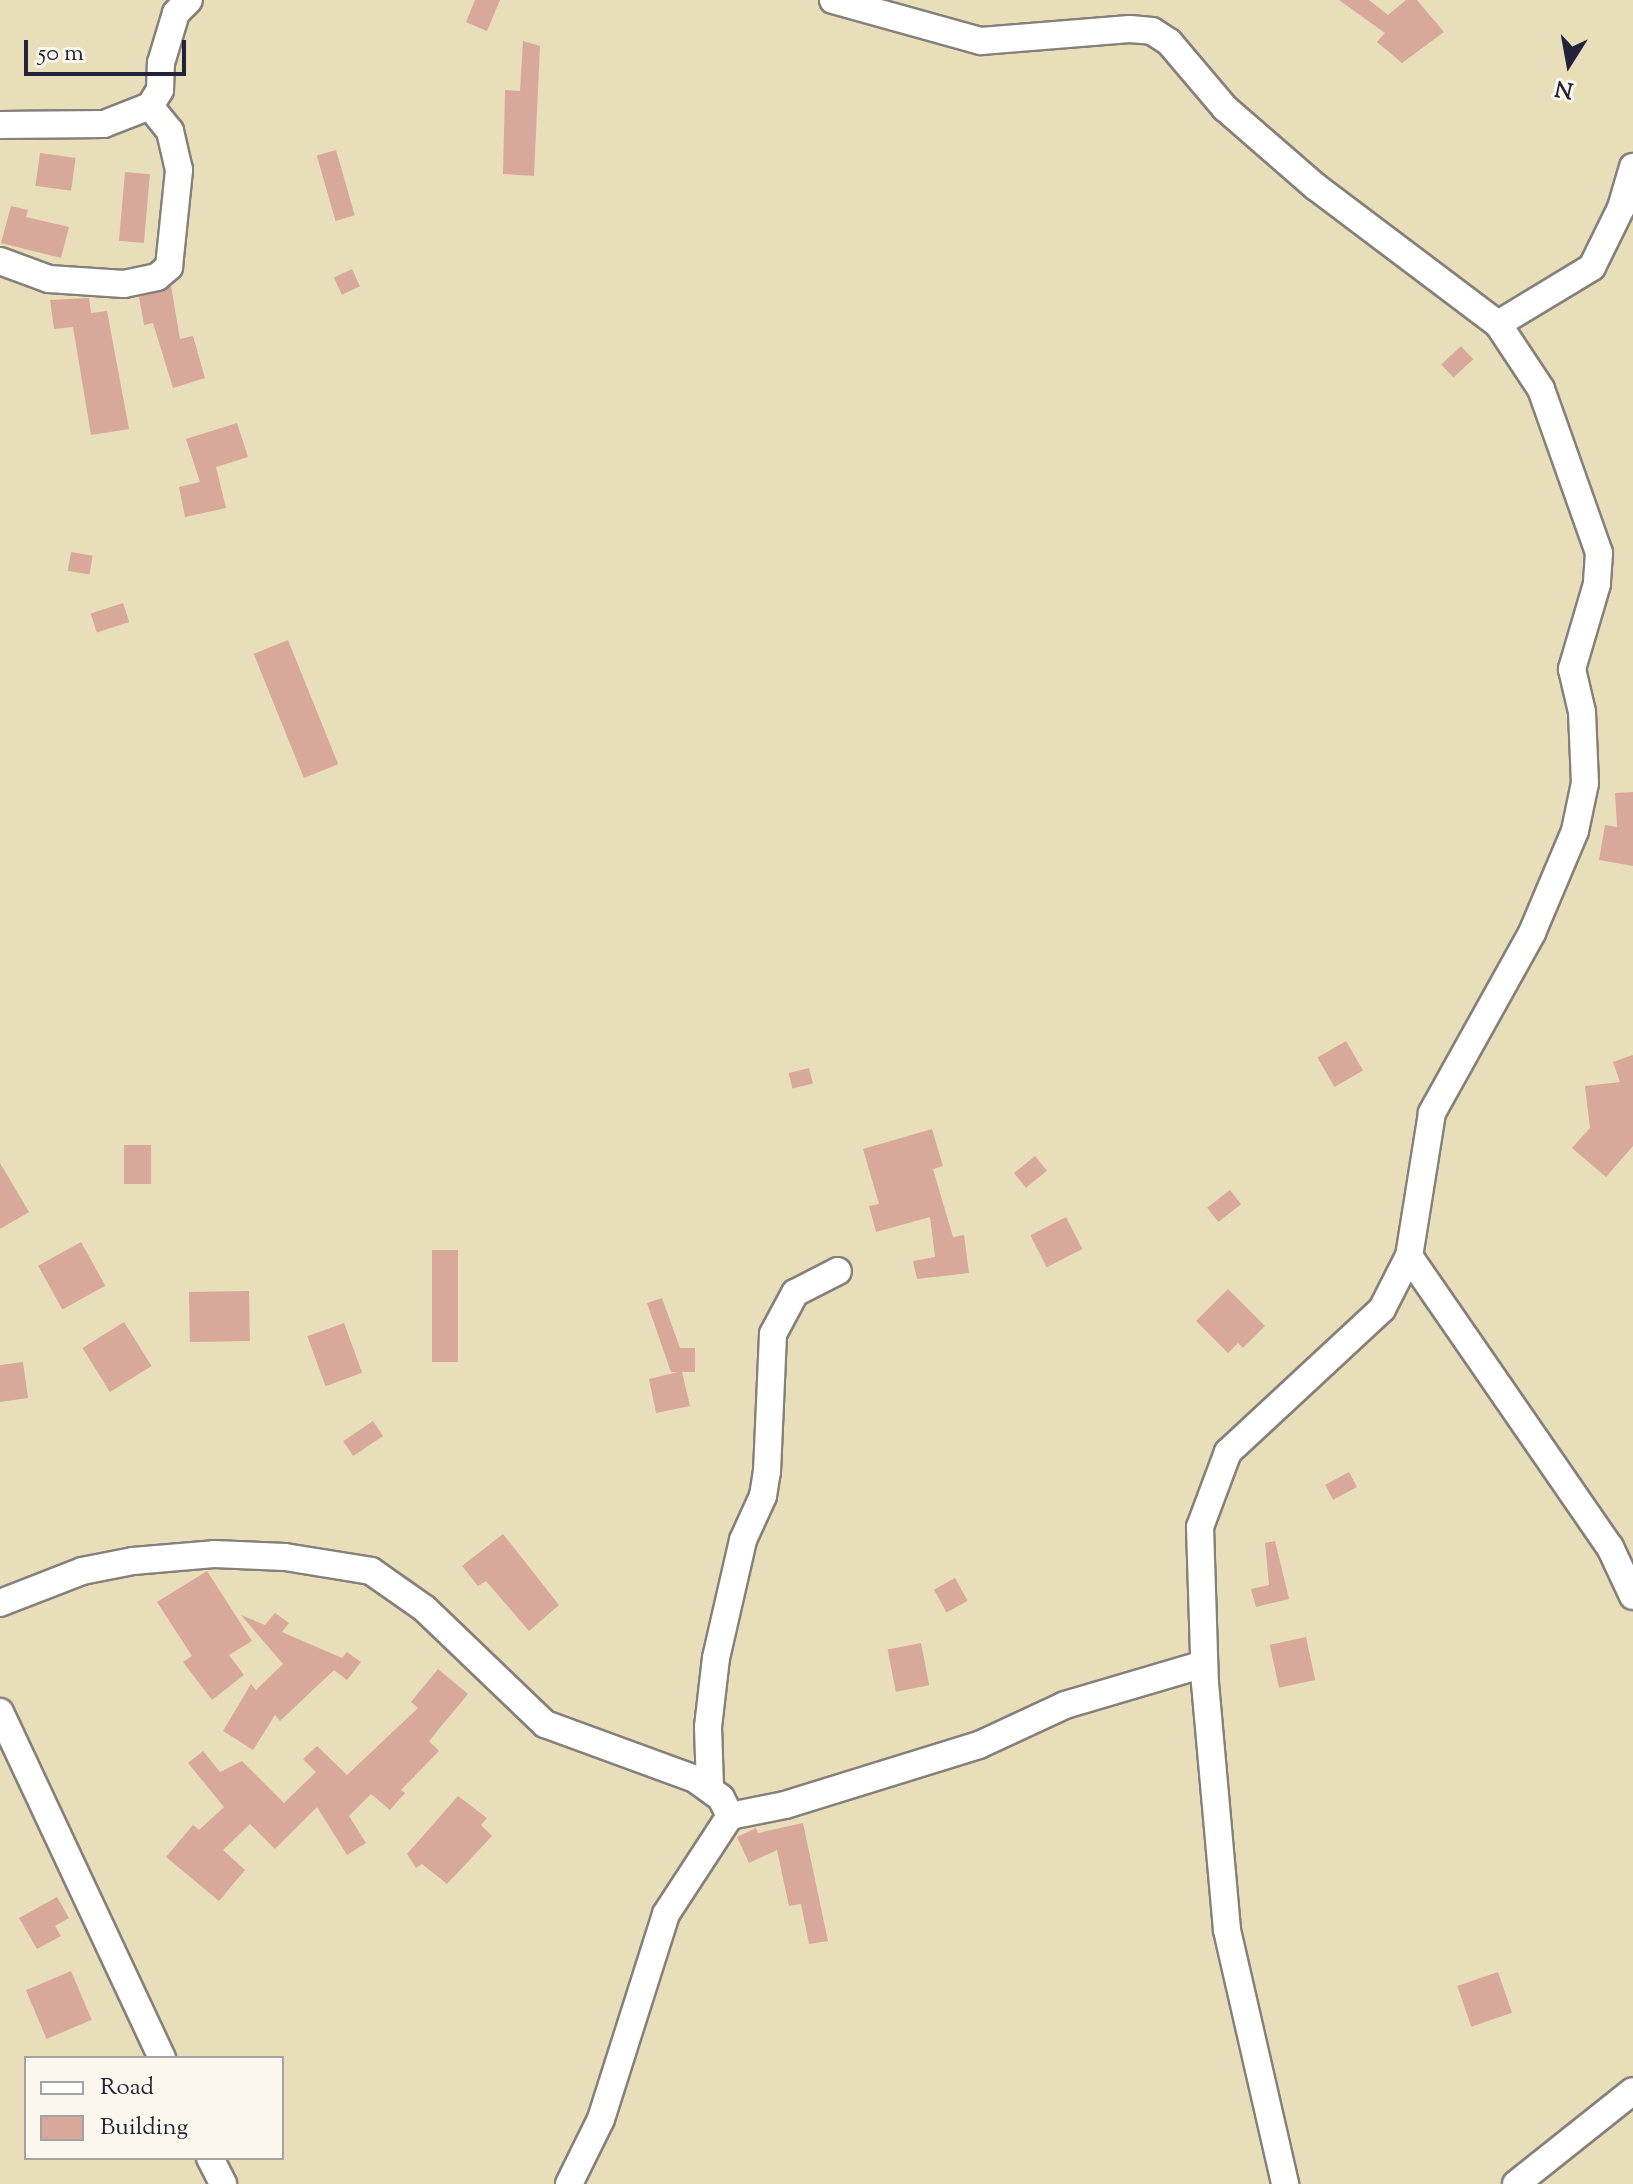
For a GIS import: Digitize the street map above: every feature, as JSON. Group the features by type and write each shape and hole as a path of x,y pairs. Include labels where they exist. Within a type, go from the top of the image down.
{"street":[{"path":"0,125 104,124 150,106 160,90 161,63 176,13 189,0"},
{"path":"833,0 981,41 1152,31 1169,42 1225,108 1316,187 1498,324 1541,389 1599,553 1597,584 1572,669 1582,712 1585,783 1575,831 1532,933 1432,1113 1409,1256 1382,1309 1228,1452 1200,1527 1204,1664 1227,1930 1285,2184"},
{"path":"0,261 49,279 124,284 157,277 169,267 179,170 170,131 150,106"},
{"path":"1498,324 1592,267 1621,208 1633,167"},
{"path":"1409,1256 1602,1534 1633,1596"},
{"path":"730,1816 710,1787 708,1727 716,1658 743,1540 767,1472 773,1334 795,1293 838,1271"},
{"path":"0,1603 82,1571 133,1561 214,1554 285,1557 371,1571 425,1609 545,1724 710,1787"},
{"path":"569,2184 601,2119 666,1914 730,1816 785,1805 979,1745 1065,1705 1204,1664"},
{"path":"0,1712 161,2056"},
{"path":"1516,2184 1633,2091"},
{"path":"211,2160 223,2184"}],"building":[{"path":"475,0 500,0 487,31 466,22"},
{"path":"1339,0 1369,0 1388,15 1406,0 1417,0 1444,32 1402,63 1377,42 1385,33"},
{"path":"523,41 540,46 534,176 503,174 505,90 520,91"},
{"path":"336,150 355,215 336,221 317,156"},
{"path":"40,153 76,158 71,191 35,186"},
{"path":"125,172 150,174 144,243 119,241"},
{"path":"11,206 28,210 26,217 69,227 61,258 1,243"},
{"path":"352,269 360,286 342,295 334,277"},
{"path":"171,286 180,339 193,336 205,378 173,388 153,323 144,325 139,297"},
{"path":"89,298 91,313 107,311 129,429 91,435 73,327 54,329 50,300"},
{"path":"1461,346 1473,359 1454,378 1441,364"},
{"path":"237,423 248,457 216,467 226,508 185,517 179,487 200,482 186,439"},
{"path":"71,552 93,556 89,575 68,571"},
{"path":"123,603 129,622 97,633 91,614"},
{"path":"288,640 338,764 304,778 254,654"},
{"path":"1633,792 1633,866 1599,860 1605,825 1617,827 1615,793"},
{"path":"1346,1041 1363,1070 1334,1087 1317,1058"},
{"path":"1633,1055 1633,1146 1606,1177 1572,1148 1590,1128 1585,1086 1620,1082 1613,1062"},
{"path":"809,1068 813,1084 792,1089 789,1073"},
{"path":"932,1129 943,1166 933,1169 953,1237 964,1235 969,1273 917,1279 913,1261 935,1257 930,1217 876,1232 869,1206 879,1204 863,1149"},
{"path":"124,1145 151,1145 151,1184 124,1184"},
{"path":"1035,1156 1047,1171 1026,1188 1014,1173"},
{"path":"0,1163 29,1212 0,1229"},
{"path":"1230,1190 1241,1204 1218,1222 1207,1208"},
{"path":"1066,1217 1082,1249 1047,1267 1030,1235"},
{"path":"81,1242 105,1286 62,1309 38,1266"},
{"path":"432,1250 458,1250 458,1362 432,1362"},
{"path":"1228,1289 1265,1326 1243,1348 1238,1343 1228,1353 1196,1321"},
{"path":"249,1291 250,1341 190,1342 189,1292"},
{"path":"662,1298 680,1348 695,1348 695,1372 682,1372 690,1406 656,1413 649,1379 678,1372 671,1372 647,1303"},
{"path":"124,1322 152,1366 110,1392 82,1348"},
{"path":"344,1323 362,1373 325,1386 307,1336"},
{"path":"23,1362 28,1398 0,1402 0,1365"},
{"path":"373,1421 383,1436 353,1456 343,1441"},
{"path":"1349,1472 1357,1487 1333,1500 1325,1485"},
{"path":"503,1534 559,1605 529,1631 486,1581 478,1586 462,1566"},
{"path":"1275,1541 1289,1599 1256,1607 1251,1589 1269,1585 1265,1543"},
{"path":"207,1571 252,1641 229,1655 244,1675 212,1700 183,1662 192,1656 157,1602"},
{"path":"955,1578 968,1601 947,1612 934,1590"},
{"path":"275,1613 289,1623 282,1632 342,1658 347,1652 361,1662 347,1680 334,1670 280,1721 275,1715 253,1750 223,1731 251,1684 256,1690 283,1664 241,1615 265,1625"},
{"path":"1306,1637 1315,1680 1279,1688 1270,1645"},
{"path":"921,1643 929,1685 896,1692 888,1649"},
{"path":"438,1669 468,1694 429,1741 439,1751 401,1790 405,1793 390,1810 371,1794 349,1816 366,1843 347,1855 317,1807 275,1849 250,1824 223,1850 245,1870 219,1901 166,1857 193,1825 199,1830 224,1807 188,1763 203,1751 220,1772 242,1761 284,1803 316,1772 303,1759 317,1746 347,1775 418,1708 411,1702"},
{"path":"458,1796 487,1818 481,1825 492,1836 447,1884 422,1864 416,1868 407,1854"},
{"path":"803,1823 828,1941 809,1944 801,1904 789,1906 777,1850 749,1863 737,1837 756,1828 758,1833"},
{"path":"57,1897 69,1918 55,1926 61,1936 37,1949 19,1918"},
{"path":"71,1971 92,2020 47,2039 26,1990"},
{"path":"1498,1972 1512,2013 1471,2027 1457,1986"}]}
